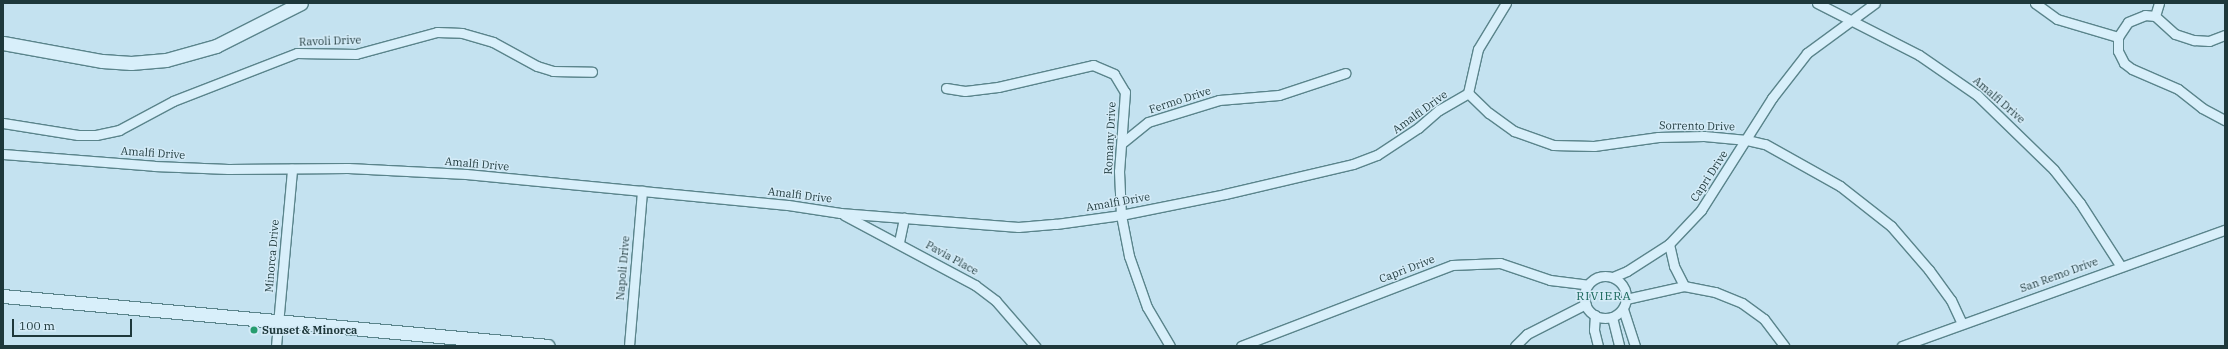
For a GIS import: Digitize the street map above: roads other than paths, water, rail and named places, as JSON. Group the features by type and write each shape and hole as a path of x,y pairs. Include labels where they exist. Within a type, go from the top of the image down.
{"main road":[{"path":"3,43 102,61 131,62 166,60 216,46 301,3"},
{"path":"3,296 278,320 548,346"}],"street":[{"path":"1468,93 1478,49 1506,3"},
{"name":"Amalfi Drive","path":"1817,3 1920,55 1950,74 2005,120 2054,170 2080,203 2120,265"},
{"name":"Capri Drive","path":"1613,277 1627,271 1669,244 1701,210 1747,140 1772,98 1807,53 1829,34 1852,20 1875,3"},
{"path":"2035,3 2057,19 2118,37"},
{"path":"2155,16 2159,3"},
{"path":"2225,35 2209,41 2194,40 2175,34 2155,16 2146,14 2128,22 2118,37 2118,51 2124,63 2132,69 2178,89 2202,108 2225,120"},
{"name":"Ravoli Drive","path":"3,123 78,135 96,135 119,130 174,102 297,53 356,54 437,32 462,33 493,42 537,66 553,71 592,72"},
{"name":"Romany Drive","path":"946,88 965,91 998,87 1092,66 1104,68 1114,74 1125,92 1119,171 1121,215 1129,256 1147,307 1170,346"},
{"name":"Fermo Drive","path":"1122,143 1148,122 1219,100 1279,95 1345,73"},
{"name":"Sorrento Drive","path":"1468,93 1489,114 1514,131 1553,145 1594,146 1658,137 1704,136 1747,140 1765,144 1819,172 1874,212 1912,249 1929,270 1951,300 1962,324"},
{"name":"Amalfi Drive","path":"3,154 154,166 292,169 348,168 466,174 788,205 840,213 1018,227 1121,215 1225,194 1364,161 1396,144 1439,110 1468,93"},
{"name":"Minorca Drive","path":"276,346 292,169"},
{"name":"Napoli Drive","path":"629,346 642,191"},
{"name":"Pavia Place","path":"840,213 899,242 975,285 996,301 1035,346"},
{"path":"899,242 904,218"},
{"name":"San Remo Drive","path":"1902,346 2120,265 2225,230"},
{"path":"1669,244 1674,266 1684,286"},
{"name":"Capri Drive","path":"1241,346 1452,265 1500,263 1550,280 1588,285"},
{"path":"1595,315 1612,317 1623,308 1626,299 1623,286 1613,277 1599,276 1588,285 1584,298 1586,304 1595,315 1594,330 1598,346"},
{"path":"1626,299 1684,286 1715,292 1742,303 1764,319 1784,346"},
{"path":"1515,346 1527,334 1586,304"},
{"path":"1623,308 1635,346"},
{"path":"1612,317 1619,346"}],"place":[{"name":"Sunset & Minorca","path":"254,330"}],"district":[{"name":"RIVIERA","path":"1604,296"}]}
